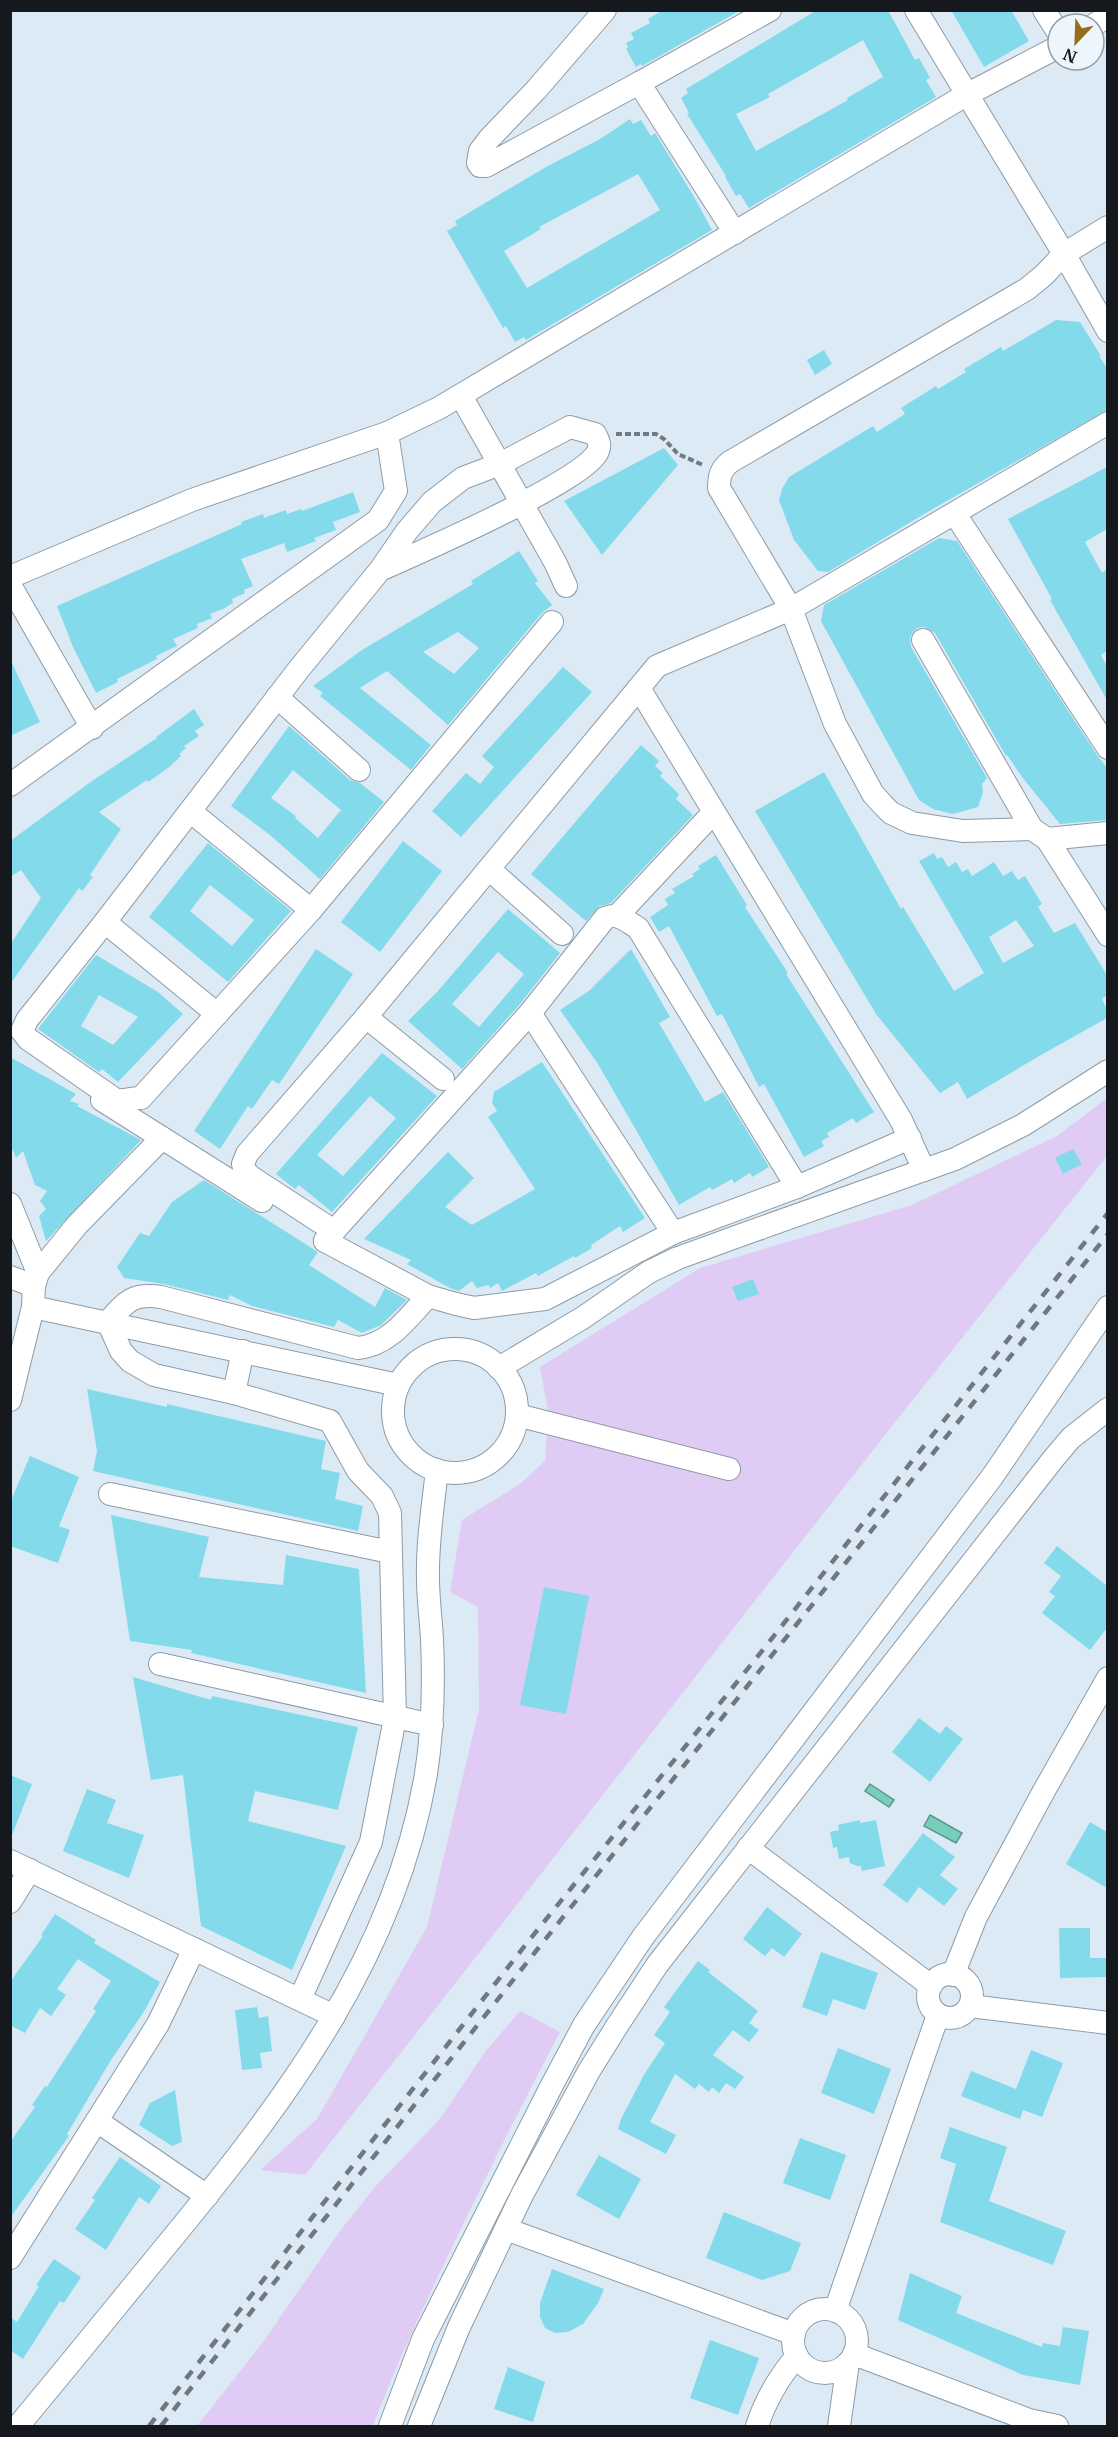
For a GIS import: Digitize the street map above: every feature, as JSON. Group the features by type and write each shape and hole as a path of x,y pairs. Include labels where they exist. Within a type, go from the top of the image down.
{"street":[{"path":"605,10 536,90 489,139 480,151 478,164 480,166 486,166 770,10"},
{"path":"916,10 966,96 1064,254 1107,331"},
{"path":"10,577 192,500 387,433 461,396 966,96 1046,53"},
{"path":"639,83 735,233"},
{"path":"1107,227 1064,254 1027,289 730,462 721,472 719,488 791,609 835,724 873,794 891,813 912,823 963,831 1040,834 1107,832"},
{"path":"461,396 555,562 566,586"},
{"path":"329,1236 245,1171 243,1164 247,1154 366,1017 657,666 791,609 956,514 1107,423"},
{"path":"380,570 522,504 588,464 598,453 600,444 595,434 570,427 500,464 463,478 432,502 277,697 23,1026 24,1036 28,1040 116,1100 141,1098 311,910 552,622"},
{"path":"10,785 378,520 396,491 387,433"},
{"path":"956,514 1107,748"},
{"path":"10,585 92,728"},
{"path":"924,640 1040,834 1107,935"},
{"path":"639,688 901,1120 924,1170"},
{"path":"277,697 359,770"},
{"path":"190,811 311,910"},
{"path":"329,1236 531,1013 605,918 618,915 714,812"},
{"path":"489,869 562,934"},
{"path":"618,915 638,928 797,1187"},
{"path":"105,922 217,1014"},
{"path":"531,1013 673,1233"},
{"path":"366,1017 443,1079"},
{"path":"10,1044 162,1138 428,1296 474,1308 545,1299 673,1233 797,1187 909,1138"},
{"path":"499,1368 584,1317 621,1289 668,1263 955,1158 1023,1125 1107,1071"},
{"path":"10,1400 29,1303 77,1225 162,1138"},
{"path":"10,1204 29,1303"},
{"path":"10,1277 29,1303 398,1385"},
{"path":"108,1322 133,1298 146,1295 358,1348 371,1347 382,1342 399,1328 428,1296"},
{"path":"390,2427 423,2339 552,2085 607,1988 643,1937 992,1477 1107,1307"},
{"path":"108,1322 121,1351 142,1369 154,1375 234,1393 330,1421 358,1471 388,1504 392,1521 390,1552 395,1718 371,1842 300,1999"},
{"path":"444,1350 464,1350 477,1353 499,1368 514,1395 516,1415 509,1442 490,1462 465,1472 437,1470 416,1460 401,1442 393,1420 394,1396 398,1385 414,1364 444,1350"},
{"path":"234,1393 243,1352"},
{"path":"419,2427 459,2327 506,2229 573,2102 617,2026 657,1965 1048,1466 1071,1438 1105,1413"},
{"path":"516,1415 729,1468"},
{"path":"18,2427 207,2196 282,2098 311,2057 350,1990 375,1937 407,1855 422,1796 432,1725 433,1670 428,1551 437,1470"},
{"path":"110,1494 390,1552"},
{"path":"160,1664 432,1725"},
{"path":"953,1975 976,1917 1107,1678"},
{"path":"371,1842 407,1855"},
{"path":"748,1848 931,1986"},
{"path":"10,1902 20,1866 334,2016"},
{"path":"10,2258 158,2024 195,1949"},
{"path":"953,1975 965,1981 972,1992 970,2006 959,2016 952,2018 938,2015 929,2002 931,1986 940,1976 953,1975"},
{"path":"970,2006 1107,2023"},
{"path":"835,2311 938,2015"},
{"path":"97,2121 207,2196"},
{"path":"506,2229 795,2345 811,2370 820,2373 840,2369 851,2359"},
{"path":"757,2427 766,2400 783,2372 795,2345 798,2324 814,2311 825,2310 835,2311 845,2316 852,2324 857,2344 851,2359 839,2427"},
{"path":"851,2359 1029,2420 1057,2427"}],"path":[{"path":"595,434 656,434 678,454 721,472"}],"shaded area":[{"path":"1107,1098 1107,1156 888,1431 305,2175 260,2170 317,2119 427,1927 479,1709 478,1607 450,1592 462,1520 520,1484 545,1461 548,1411 540,1367 700,1268 912,1205 1057,1136"},
{"path":"870,1784 894,1800 889,1807 865,1791"},
{"path":"930,1815 962,1833 956,1843 924,1826"},
{"path":"520,2011 560,2032 443,2266 401,2357 373,2426 197,2426 263,2342 340,2231 374,2188 440,2119 485,2052"}],"building":[{"path":"663,10 741,10 642,66 641,64 636,67 626,49 628,47 626,43 634,39 631,33 650,23 648,19"},
{"path":"817,10 888,10 915,60 919,58 930,78 926,80 936,97 749,208 740,194 736,196 687,114 689,113 681,98 688,93 686,89","holes":["863,40 883,77 847,98 848,100 756,151 736,114 770,97 768,94"]},
{"path":"951,10 1011,10 1029,41 984,67"},
{"path":"630,119 633,124 641,120 651,136 655,133 712,230 526,340 524,337 515,342 506,326 503,328 447,231 457,225 455,221 546,167 600,139","holes":["638,174 660,210 527,288 504,251 541,229 539,227"]},
{"path":"1056,320 1080,322 1101,356 1099,356 1107,368 1107,410 924,514 828,572 818,571 794,540 779,500 789,477 873,426 877,432 905,414 901,408 936,386 938,389 966,372 964,369 1001,347 1003,351"},
{"path":"824,350 832,364 815,375 807,360"},
{"path":"664,448 678,465 602,555 564,501"},
{"path":"1107,467 1107,529 1085,542 1102,573 1107,569 1107,651 1101,655 1107,666 1107,700 1050,600 1052,599 1008,519"},
{"path":"353,492 360,512 333,522 336,530 314,538 316,541 287,552 284,543 241,559 253,586 232,599 233,603 210,614 212,618 197,624 198,628 173,639 177,646 156,656 157,659 117,679 118,682 96,693 73,647 57,606 242,524 241,522 263,514 264,518 286,510 287,514 301,509 302,511"},
{"path":"939,538 957,541 1107,768 1107,820 1060,824 1006,756 935,633 924,627 917,628 912,633 911,647 987,778 982,784 983,792 978,807 953,814 933,809 919,800 821,621 824,605"},
{"path":"519,551 538,581 535,583 552,605 542,613 448,725 387,671 360,688 431,745 411,770 320,696 323,693 313,686 362,650 473,584 471,581","holes":["458,632 479,648 454,674 423,652"]},
{"path":"10,659 40,722 10,736"},
{"path":"563,667 592,692 461,837 432,811 466,773 480,784 494,767 482,756"},
{"path":"194,709 204,725 195,731 199,736 184,746 186,748 179,754 181,756 148,782 147,780 99,812 121,829 90,875 93,877 82,891 79,888 10,984 10,945 41,898 21,870 10,877 10,841 92,781 157,738"},
{"path":"289,726 350,780 360,783 384,802 320,879 270,835 231,806","holes":["293,770 341,810 318,838 295,818 296,816 271,798"]},
{"path":"641,745 659,761 655,766 663,773 660,776 679,794 676,799 693,815 611,903 600,906 586,921 531,874"},
{"path":"824,772 901,909 903,907 954,991 984,973 919,861 934,853 937,859 942,857 948,867 956,862 962,872 968,869 972,876 994,862 1003,876 1012,871 1018,880 1025,876 1042,904 1038,907 1054,933 1075,923 1107,975 1107,995 1102,999 1107,1010 1107,1018 967,1099 958,1082 940,1093 876,1014 755,811","holes":["1016,920 1034,946 1003,963 989,937"]},
{"path":"403,841 442,871 380,952 341,922"},
{"path":"208,843 291,911 228,982 149,917","holes":["210,885 254,920 232,946 190,911"]},
{"path":"716,855 747,905 745,907 788,973 786,974 874,1112 856,1123 853,1118 827,1133 829,1137 821,1141 824,1146 804,1157 764,1084 759,1087 722,1014 717,1016 669,926 659,932 650,917 668,905 665,899 675,893 672,889 694,876 692,874 700,869 698,866"},
{"path":"508,909 560,953 520,1004 462,1069 408,1021 438,991","holes":["498,952 524,974 479,1027 452,1004"]},
{"path":"316,949 353,974 279,1084 272,1080 252,1109 248,1106 220,1149 194,1131"},
{"path":"631,949 670,1017 659,1023 705,1102 723,1092 769,1167 752,1177 750,1173 734,1183 732,1179 712,1190 710,1187 679,1205 598,1064 560,1010 590,990"},
{"path":"96,955 158,992 183,1014 118,1082 102,1069 99,1072 38,1029","holes":["99,995 138,1017 113,1045 81,1026"]},
{"path":"382,1053 437,1096 332,1212 299,1185 295,1189 276,1174","holes":["370,1096 396,1118 343,1176 317,1155"]},
{"path":"10,1057 76,1094 70,1101 79,1104 77,1106 141,1140 46,1241 39,1216 46,1209 40,1201 47,1191 35,1185 23,1151 16,1158 10,1143"},
{"path":"542,1062 645,1218 623,1232 620,1226 575,1258 574,1256 538,1276 536,1273 502,1291 498,1283 490,1288 489,1285 477,1288 472,1281 459,1291 450,1288 407,1264 411,1260 364,1239 448,1152 474,1178 445,1207 472,1225 535,1189 488,1117 497,1111 492,1103 494,1092"},
{"path":"1073,1149 1082,1164 1063,1174 1055,1158"},
{"path":"204,1180 318,1252 309,1265 375,1307 385,1288 407,1300 381,1325 362,1333 338,1320 334,1327 252,1306 230,1295 228,1300 164,1284 124,1278 117,1267 140,1233 149,1236 172,1202"},
{"path":"753,1279 759,1294 738,1301 732,1287"},
{"path":"87,1389 167,1407 167,1404 326,1441 321,1469 340,1473 335,1499 363,1506 358,1531 93,1471 97,1451"},
{"path":"30,1456 79,1477 59,1526 70,1530 58,1563 10,1546 10,1503"},
{"path":"111,1515 209,1537 199,1577 283,1585 286,1555 359,1569 366,1693 191,1653 192,1650 130,1641"},
{"path":"1057,1546 1107,1586 1107,1628 1090,1650 1042,1613 1055,1596 1049,1592 1061,1576 1044,1563"},
{"path":"544,1587 589,1596 566,1714 520,1705"},
{"path":"133,1677 211,1700 212,1696 358,1727 338,1810 255,1791 248,1821 346,1846 292,1970 201,1926 183,1775 151,1780"},
{"path":"919,1718 940,1734 946,1726 963,1739 930,1782 892,1752"},
{"path":"10,1775 32,1784 12,1835 10,1835"},
{"path":"87,1789 116,1800 107,1823 144,1835 129,1878 63,1851"},
{"path":"860,1820 860,1823 876,1820 885,1866 862,1871 861,1866 850,1863 849,1857 839,1859 837,1847 833,1848 830,1832 839,1830 838,1825"},
{"path":"1090,1822 1107,1832 1107,1888 1066,1864"},
{"path":"923,1833 955,1857 940,1875 958,1889 944,1906 919,1887 907,1903 883,1885"},
{"path":"767,1907 802,1934 784,1957 772,1948 765,1956 743,1939"},
{"path":"55,1914 96,1940 94,1943 160,1982 145,2010 111,2060 67,2134 69,2136 10,2218 10,2142 35,2107 32,2105 45,2086 47,2087 96,2011 93,2009 111,1981 78,1959 57,1989 66,1995 51,2016 40,2008 25,2033 10,2025 10,1982 43,1936 41,1935"},
{"path":"1059,1928 1090,1928 1090,1958 1107,1958 1107,1977 1060,1978"},
{"path":"821,1952 878,1973 865,2010 833,1999 827,2016 802,2007"},
{"path":"698,1961 710,1970 708,1972 758,2011 749,2023 759,2030 749,2042 733,2030 713,2055 744,2077 735,2089 726,2083 719,2093 712,2087 709,2092 699,2084 695,2089 675,2074 650,2122 676,2135 666,2154 618,2129 645,2073 665,2043 654,2035 670,2012 664,2007"},
{"path":"257,2007 259,2018 268,2016 272,2051 260,2053 262,2068 242,2070 235,2010"},
{"path":"838,2048 891,2069 874,2114 821,2093"},
{"path":"1031,2050 1063,2063 1042,2117 1023,2110 1020,2119 961,2096 971,2071 1016,2089"},
{"path":"175,2090 182,2142 172,2146 139,2125 150,2103"},
{"path":"950,2127 1007,2147 989,2201 1066,2231 1053,2265 940,2222 956,2164 940,2158"},
{"path":"800,2138 846,2155 830,2200 783,2183"},
{"path":"599,2155 641,2179 619,2219 576,2195"},
{"path":"120,2157 161,2186 149,2204 139,2197 106,2250 75,2229 95,2200 92,2198"},
{"path":"724,2212 801,2243 790,2271 762,2280 706,2258"},
{"path":"54,2259 81,2277 64,2303 60,2301 23,2359 10,2350 10,2317 17,2322 39,2286 36,2285"},
{"path":"552,2269 604,2289 598,2303 583,2324 568,2332 555,2333 545,2328 540,2317 540,2303"},
{"path":"910,2273 962,2296 956,2313 1042,2347 1043,2343 1060,2346 1063,2327 1089,2331 1080,2385 1023,2375 898,2320"},
{"path":"710,2340 759,2358 738,2415 690,2398"},
{"path":"508,2367 545,2382 533,2422 494,2409"}],"railway":[{"path":"149,2426 527,1943 758,1656 1108,1213"},
{"path":"161,2426 536,1951 1108,1234"}]}
